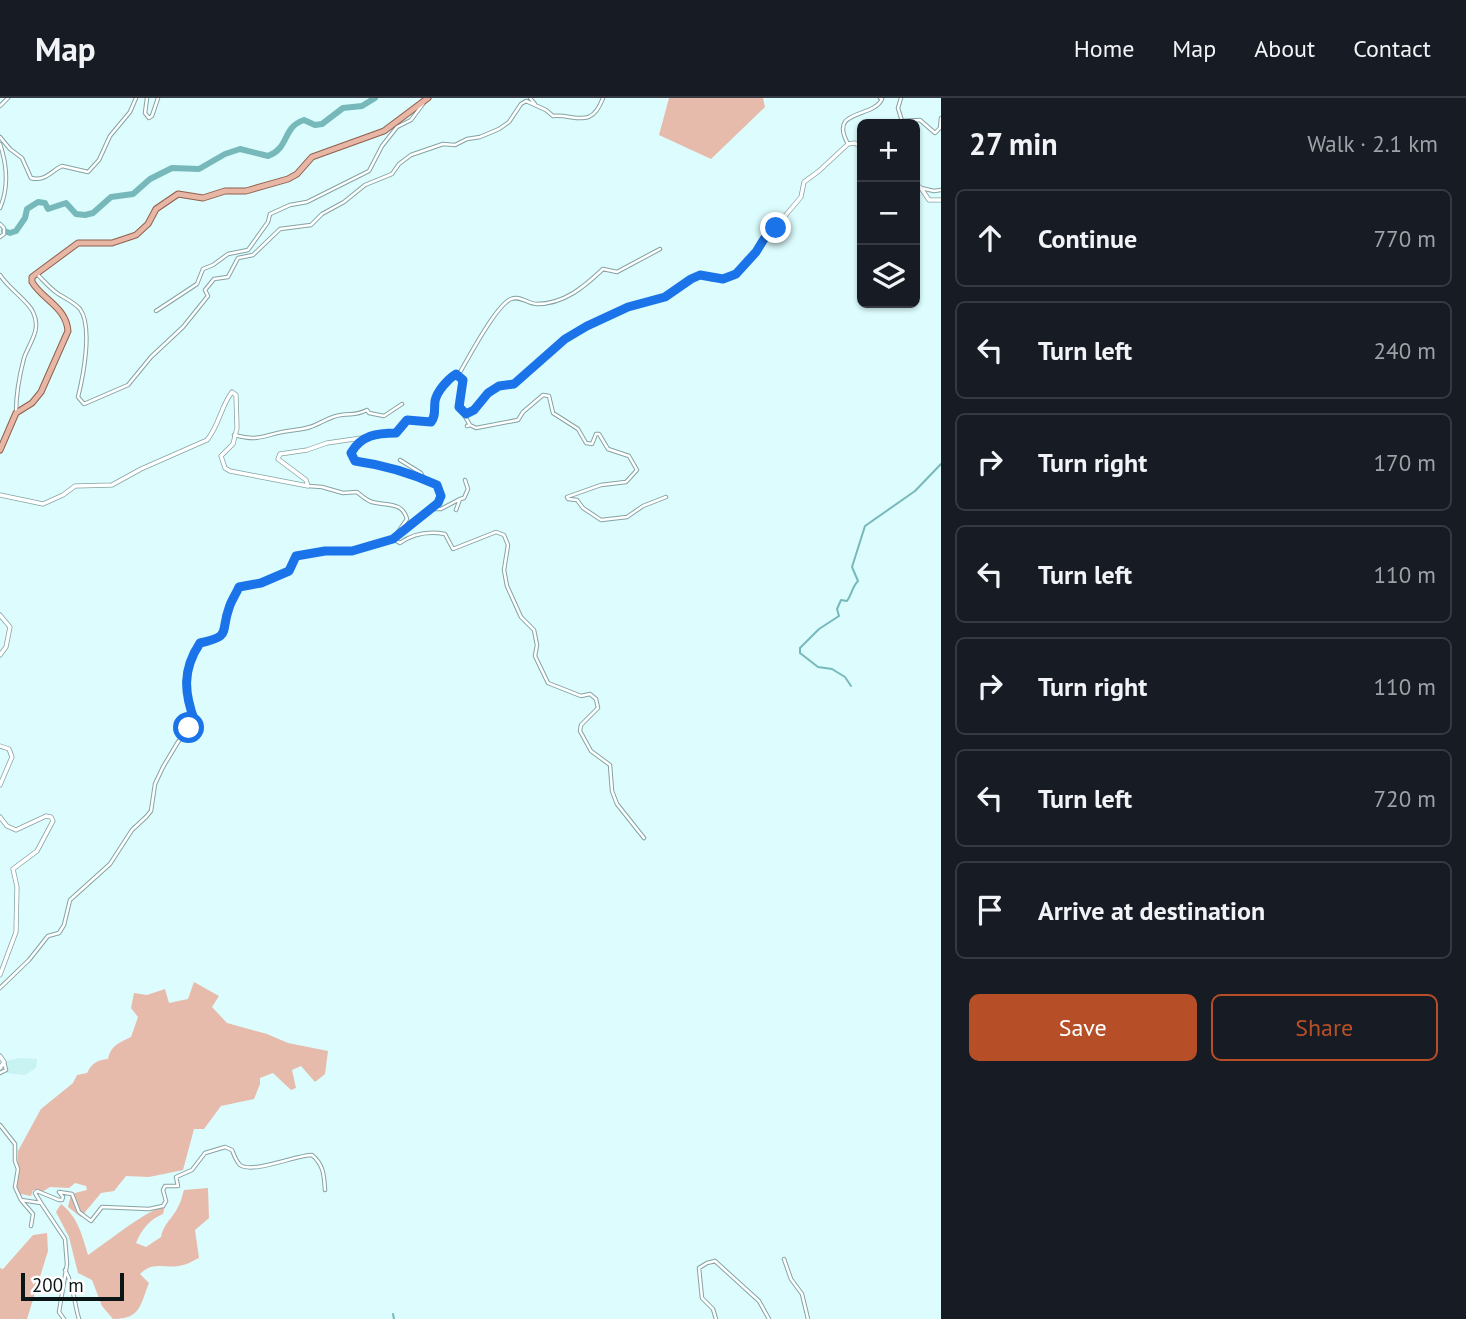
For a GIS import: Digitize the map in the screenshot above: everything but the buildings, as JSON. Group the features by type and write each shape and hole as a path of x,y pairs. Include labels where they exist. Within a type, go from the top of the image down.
{"main road":[{"path":"0,450 16,413 32,403 41,392 68,331 63,313 33,284 32,278 78,243 112,243 136,235 148,224 156,209 178,194 203,198 225,191 246,191 279,182 297,174 312,157 384,131 427,99"}],"street":[{"path":"0,106 8,98"},
{"path":"0,136 22,159 31,178 37,180 49,176 62,166 88,172 99,160 110,136 130,112 136,98"},
{"path":"147,98 145,116 149,118 158,98"},
{"path":"530,98 537,107"},
{"path":"228,254 238,258 253,255 280,229 311,225 322,214 344,202 365,185 392,174 399,164 411,155 443,144 455,145 499,129 509,122 521,104 526,102 553,116 565,115 585,119 599,108 603,98"},
{"path":"848,144 844,136 844,126 848,118 853,114 872,110 881,104 880,98"},
{"path":"901,98 898,108 902,121 919,120 936,133 940,128 941,118"},
{"path":"156,312 197,284 203,269 228,254 248,250 268,222 270,214 290,205 307,202 369,170 382,146 397,127 411,120 427,99"},
{"path":"0,144 7,186 0,208"},
{"path":"459,407 466,414 474,410 488,393 499,386 514,384 565,339 587,326 628,307 665,297 700,275 723,279 736,274 799,199 804,182 848,144 857,144"},
{"path":"921,188 941,190"},
{"path":"921,188 929,200 941,201"},
{"path":"0,224 4,228 4,234 0,237"},
{"path":"309,486 306,480 278,459 279,454 396,433 410,419 431,422 435,417 435,397 450,377 459,374 474,345 500,307 509,299 516,298 536,304 569,297 603,270 617,272 660,249"},
{"path":"37,274 82,313 85,361 78,397 84,404 128,385 151,357 195,314 208,296 205,290 214,279 228,277 238,258"},
{"path":"0,275 13,292 31,307 35,315 36,334 25,355 17,386 16,413"},
{"path":"459,374 463,380 459,407 469,426 476,428 518,420 523,412 543,396 549,396 555,416 578,429 586,443 592,444 596,434 599,434 608,449 629,456 638,470 626,482 601,485 567,497 577,500 583,508 601,520 627,517 643,506 666,497"},
{"path":"0,495 43,504 75,486 112,485 207,440 232,392 236,395 237,428 233,444 223,451 221,456 225,468 343,493 357,492 367,501 397,506 405,511 407,519 393,539"},
{"path":"234,435 251,440 265,438 307,428 344,414 357,415 367,410 369,413 384,416 402,404"},
{"path":"0,988 29,960 48,936 59,933 64,925 70,900 110,864 132,830 151,811 155,784 163,767 178,742 195,722 188,705 186,674 189,659 200,643 216,639 225,631 228,608 239,587 261,583 289,571 296,556 325,551 352,551 393,539 432,509 441,496 437,485 424,479 377,464 355,461 351,453 365,437"},
{"path":"400,460 421,473 424,479"},
{"path":"432,509 442,509 464,498 468,489 465,480"},
{"path":"456,510 460,499"},
{"path":"393,539 400,542 430,531 445,534 453,549 496,532 504,536 508,545 504,570 507,586 522,617 534,631 537,645 534,656 537,663 548,684 581,696 590,694 596,699 598,708 581,725 580,731 591,751 610,765 612,791 617,804 644,838"},
{"path":"0,615 10,627 6,647 0,655"},
{"path":"0,746 9,749 12,757 0,785"},
{"path":"0,817 7,826 16,830 46,816 52,818 37,851 13,869 17,887 16,932 0,975"},
{"path":"0,1056 6,1070 0,1073"},
{"path":"0,1068 4,1062"},
{"path":"0,1125 15,1144 18,1169 15,1187 21,1200 33,1214 31,1226"},
{"path":"64,1319 59,1312 65,1270 65,1240 35,1193 37,1191 59,1200 63,1197 59,1192 72,1194 79,1212 91,1221 102,1207 149,1209 163,1206 166,1201 163,1190 165,1185 178,1186 176,1177 192,1170 205,1153 225,1147 232,1150 238,1163 244,1167 262,1167 312,1155 322,1168 326,1190"},
{"path":"21,1200 41,1203"},
{"path":"784,1259 791,1279 802,1294 808,1319"},
{"path":"716,1319 713,1309 702,1298 699,1268 715,1261 759,1301 769,1319"},
{"path":"65,1270 72,1283 79,1319"}],"shaded area":[{"path":"669,98 763,98 765,107 711,159 659,135"},
{"path":"194,982 219,996 212,1007 227,1023 288,1043 328,1051 325,1074 315,1082 301,1066 292,1070 296,1088 291,1090 273,1073 260,1078 254,1099 221,1106 204,1129 194,1129 183,1170 149,1177 126,1176 114,1191 101,1193 81,1217 68,1207 71,1194 87,1190 86,1186 75,1183 69,1188 50,1187 42,1192 33,1190 31,1196 16,1193 18,1151 41,1109 73,1083 77,1075 87,1073 95,1063 108,1059 113,1047 131,1037 138,1017 131,1008 134,993 147,995 165,989 169,1003 188,999"},
{"path":"37,1059 36,1068 25,1075 6,1073 6,1061"},
{"path":"208,1188 209,1218 195,1230 199,1258 183,1265 156,1266 145,1270 140,1274 149,1283 138,1309 129,1316 113,1319 102,1306 92,1280 78,1273 69,1237 56,1212 61,1204 75,1221 88,1255 137,1220 165,1206 163,1214 150,1222 138,1238 136,1243 146,1247 161,1237 179,1205 184,1190"},
{"path":"47,1233 48,1251 27,1319 0,1319 0,1268 3,1269 33,1235"}],"waterway":[{"path":"4,231 16,231 25,218 27,209 38,202 45,203 48,209 66,203 76,214 85,215 93,213 111,197 133,194 150,179 172,168 199,169 240,149 268,156 280,148 297,123 304,120 315,125 322,124 343,108 362,106 375,98"},
{"path":"851,686 845,677 832,669 818,667 800,653 800,648 819,629 839,616 837,609 841,600 847,601 858,581 852,567 865,526 915,491 941,464"},
{"path":"393,1314 394,1319"}],"route":[{"path":"189,728 195,722 188,705 186,674 189,659 200,643 216,639 225,631 228,608 239,587 261,583 289,571 296,556 325,551 352,551 393,539 438,503 441,496 437,485 393,468 352,459 351,453 365,437 396,433 407,420 434,420 435,397 450,377 456,374 463,380 459,407 466,414 474,410 488,393 499,386 514,384 538,360 587,326 628,307 665,297 700,275 723,279 736,274 776,228"}]}
